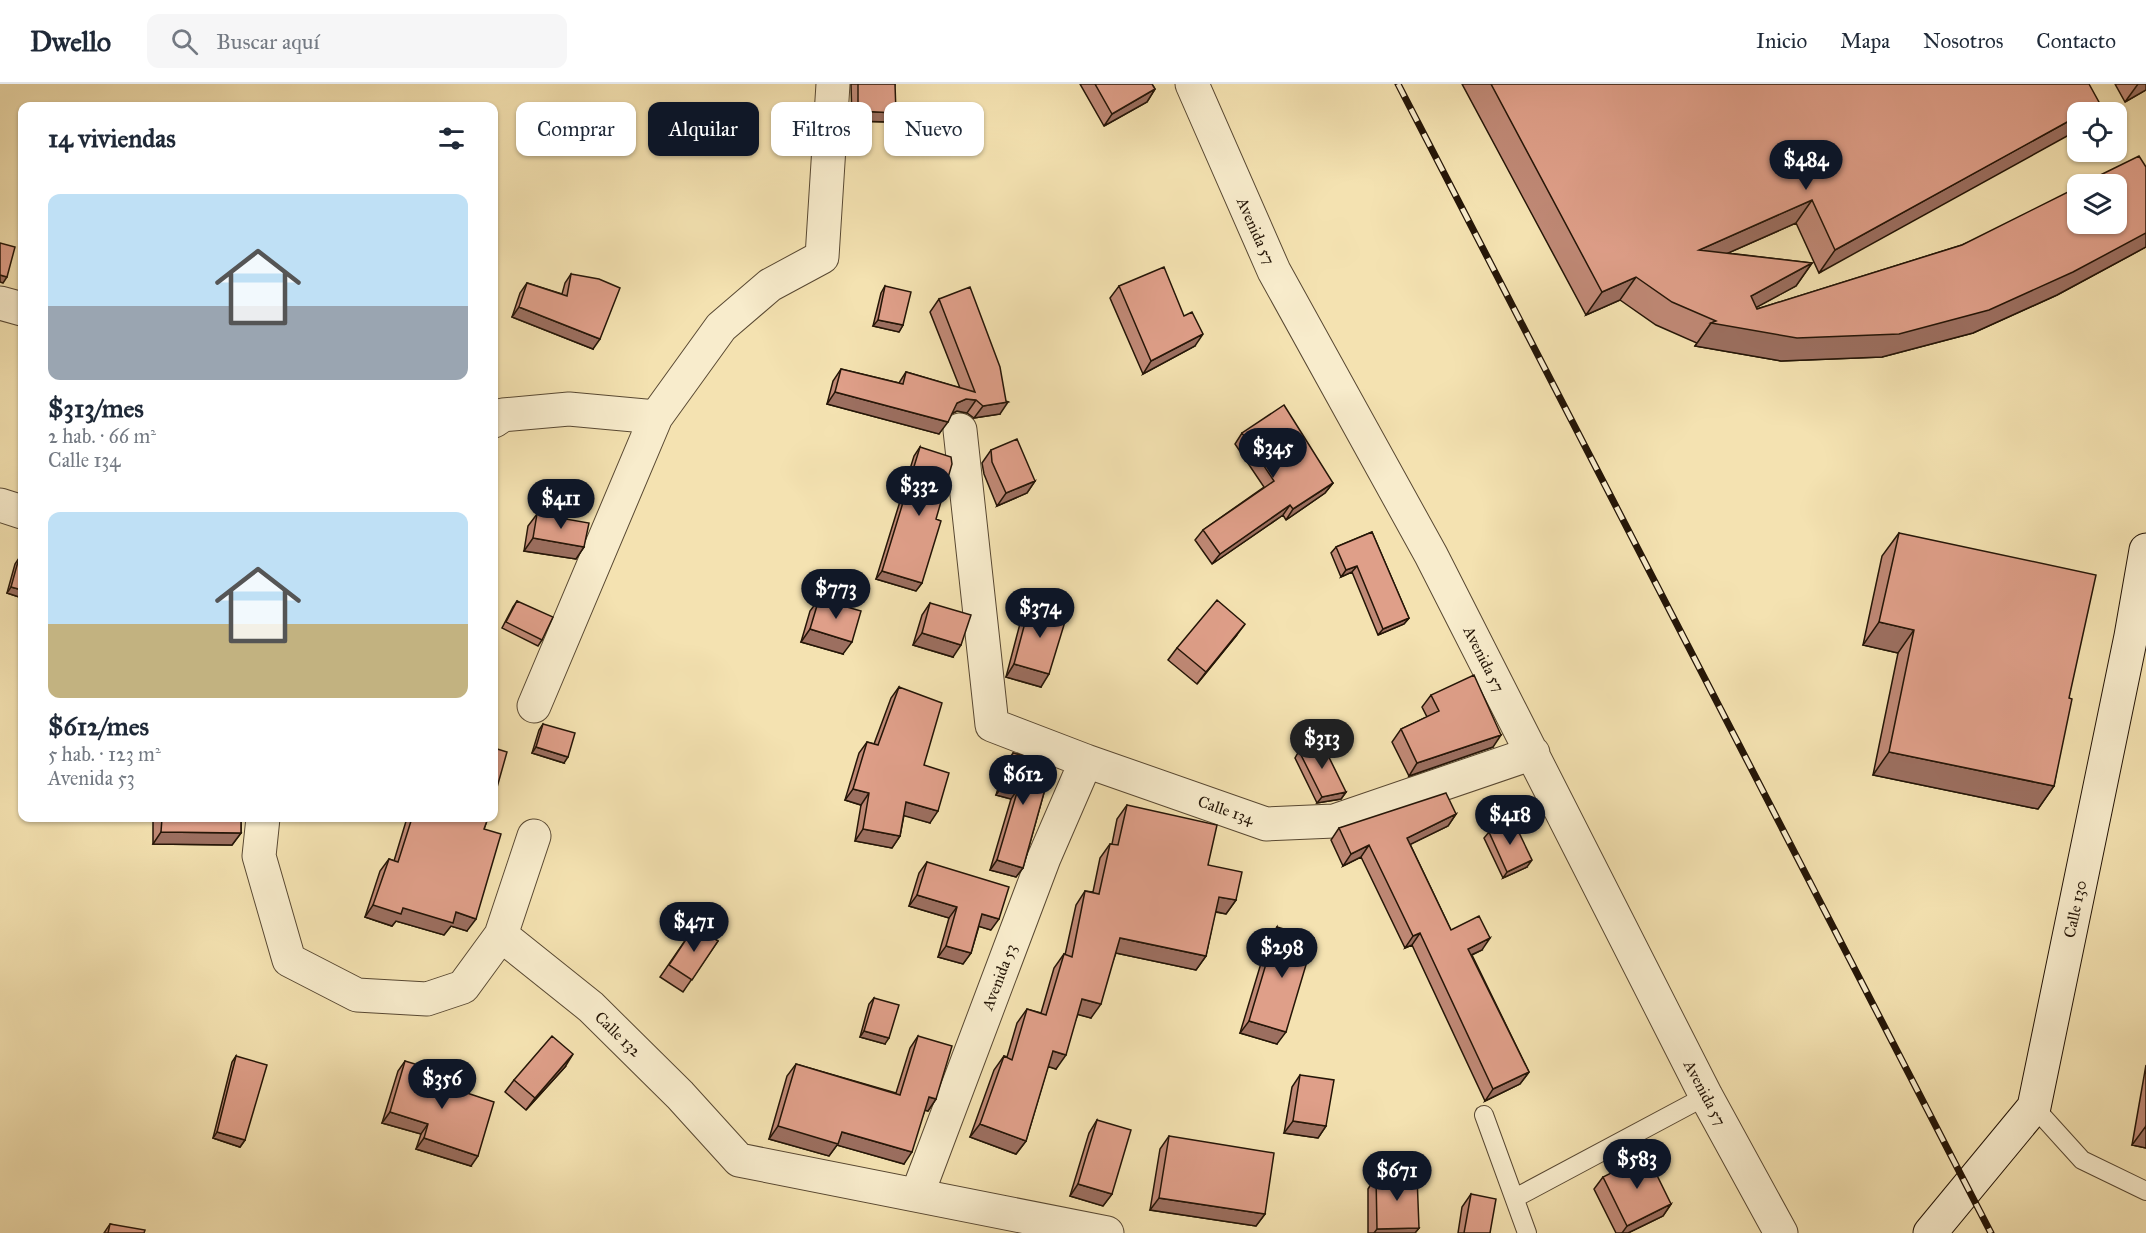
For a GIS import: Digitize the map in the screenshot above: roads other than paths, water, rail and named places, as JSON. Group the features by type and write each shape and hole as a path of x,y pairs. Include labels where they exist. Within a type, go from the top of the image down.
{"street":[{"path":"534,706 656,417 722,327 770,285 822,257 833,84"},
{"name":"Avenida 57","path":"1192,84 1274,271 1431,555 1706,1096 1781,1233"},
{"path":"0,303 18,308"},
{"path":"498,418 569,409 656,417"},
{"name":"Calle 134","path":"960,430 992,725 1086,761 1266,824 1334,820 1533,753"},
{"path":"0,505 18,511"},
{"name":"Calle 130","path":"1930,1233 2034,1107 2146,550"},
{"name":"Avenida 53","path":"917,1195 1044,858 1086,761"},
{"path":"263,822 259,856 289,960 357,995 427,999 463,987 501,935 534,836"},
{"name":"Calle 132","path":"501,935 591,1007 680,1095 739,1160 1107,1233"}],"lane":[{"path":"1515,1198 1706,1096"},
{"path":"2034,1107 2082,1160 2146,1191"},
{"path":"1484,1115 1527,1233"}],"railway":[{"path":"1398,84 1991,1233"}]}
